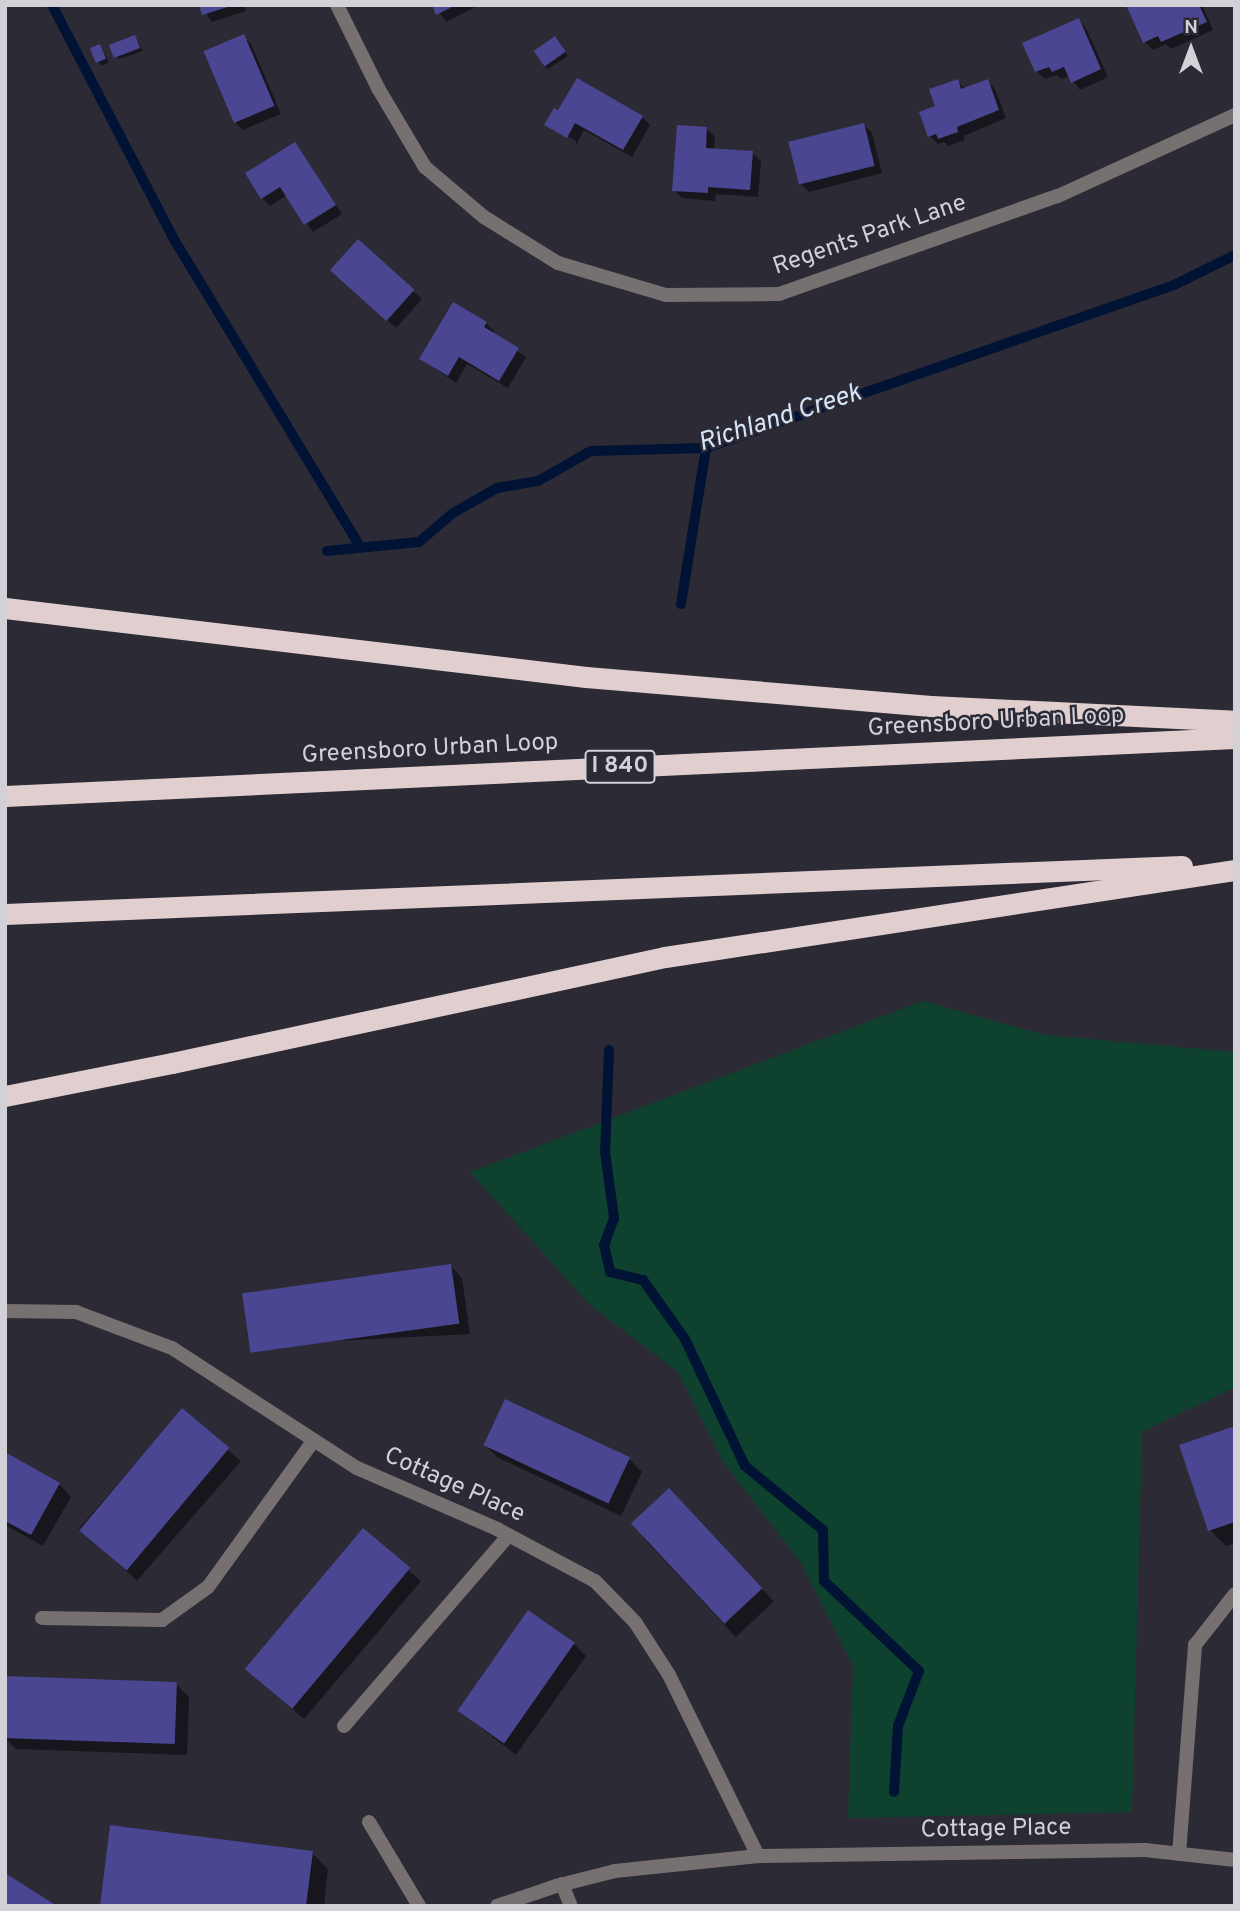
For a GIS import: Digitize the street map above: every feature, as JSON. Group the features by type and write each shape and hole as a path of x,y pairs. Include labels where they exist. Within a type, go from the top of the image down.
{"highway":[{"path":"5,608 586,677 931,706 1235,721"},
{"name":"Greensboro Urban Loop","path":"5,796 1235,738"},
{"path":"5,914 1235,863"},
{"path":"5,1096 172,1063 665,957 1235,870"}],"street":[{"name":"Regents Park Lane","path":"337,5 378,88 425,167 484,217 558,262 666,295 779,294 1058,196 1235,115"},
{"name":"Cottage Place","path":"5,1311 76,1312 172,1348 357,1468 509,1535 595,1581 635,1622 669,1675 758,1856"},
{"path":"42,1618 162,1620 208,1587 314,1440"},
{"path":"344,1726 509,1535"},
{"path":"1179,1854 1195,1645 1235,1594"},
{"path":"369,1822 419,1906"},
{"name":"Cottage Place","path":"497,1906 562,1884 615,1871 758,1856 1144,1850 1235,1860"},
{"path":"562,1884 570,1906"}],"green space":[{"path":"923,1001 1045,1035 1235,1052 1235,1387 1142,1432 1132,1812 848,1818 853,1666 801,1563 724,1463 678,1372 590,1305 470,1172"}],"building":[{"path":"199,5 231,5 231,6 202,15"},
{"path":"432,5 456,5 436,15"},
{"path":"1126,5 1199,5 1207,22 1161,42 1158,36 1143,43"},
{"path":"1079,18 1101,69 1071,83 1064,67 1052,72 1049,67 1035,72 1022,43"},
{"path":"244,34 274,106 234,123 203,51"},
{"path":"135,35 140,48 114,58 109,45"},
{"path":"555,36 566,52 545,66 534,51"},
{"path":"100,44 106,59 96,63 90,48"},
{"path":"577,78 643,116 623,150 575,123 567,138 544,125 554,108 558,110"},
{"path":"958,79 961,89 988,79 999,110 957,127 958,132 938,139 936,134 928,137 919,112 935,106 929,89"},
{"path":"864,123 875,166 799,185 788,142"},
{"path":"677,125 707,127 706,148 753,151 750,190 708,187 708,193 672,191"},
{"path":"295,142 336,205 304,225 280,187 261,199 245,173"},
{"path":"358,239 414,290 386,321 330,270"},
{"path":"453,302 487,322 484,327 519,348 499,381 459,357 448,376 419,359"},
{"path":"451,1264 459,1323 250,1353 242,1293"},
{"path":"505,1399 630,1457 609,1504 483,1445"},
{"path":"182,1408 229,1448 127,1570 79,1531"},
{"path":"1235,1426 1235,1522 1208,1531 1179,1445"},
{"path":"5,1452 60,1483 31,1535 5,1521"},
{"path":"669,1488 762,1588 724,1624 631,1523"},
{"path":"363,1528 410,1568 292,1709 245,1669"},
{"path":"528,1610 575,1643 504,1743 457,1711"},
{"path":"5,1676 177,1682 175,1744 5,1738"},
{"path":"110,1825 313,1851 306,1906 100,1906"},
{"path":"5,1873 57,1906 5,1906"}],"waterway":[{"path":"52,5 172,236 359,545"},
{"name":"Richland Creek","path":"327,551 419,542 453,513 497,488 538,481 591,451 706,448 1174,285 1235,255"},
{"path":"681,604 706,448"},
{"path":"609,1050 605,1152 614,1218 604,1245 610,1272 643,1280 685,1339 745,1466 823,1530 824,1581 919,1671 898,1726 894,1792"}]}
